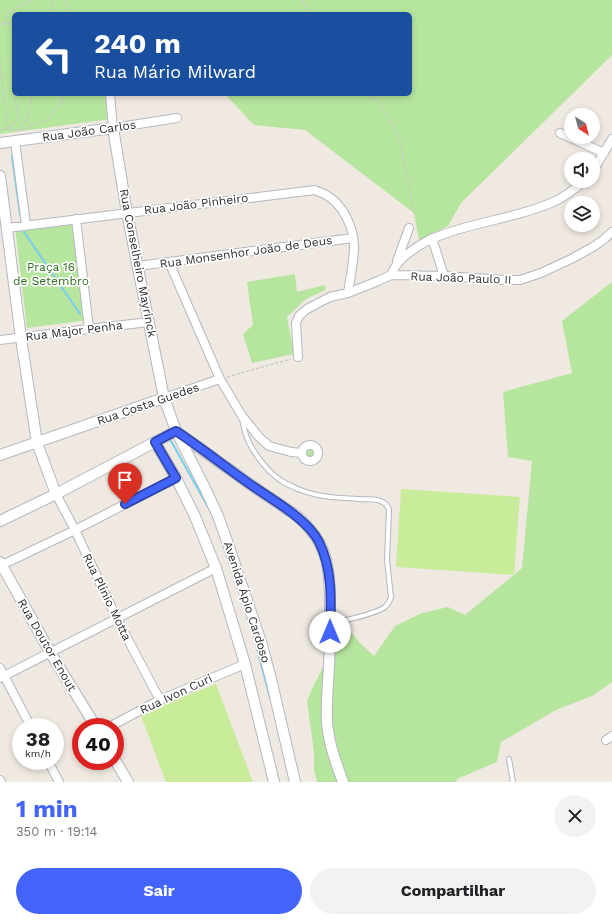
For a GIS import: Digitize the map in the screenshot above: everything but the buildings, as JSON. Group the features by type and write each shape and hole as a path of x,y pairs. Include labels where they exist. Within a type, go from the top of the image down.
{"street":[{"name":"Rua Conselheiro Mayrinck","path":"110,96 113,128 149,322 164,398 176,431"},
{"name":"Rua João Carlos","path":"0,143 177,118"},
{"path":"560,133 604,153"},
{"path":"600,160 612,139"},
{"path":"15,141 26,225"},
{"path":"0,176 21,338 37,443 56,494"},
{"path":"396,264 405,255 432,238 552,203 576,188"},
{"name":"Rua João Pinheiro","path":"7,228 315,190 330,197 345,214 350,224 353,238"},
{"path":"76,219 89,329"},
{"path":"391,275 409,228"},
{"name":"Rua João Paulo II","path":"298,357 296,324 299,316 307,308 330,297 348,293 391,275 520,280 541,273 572,259 593,248 612,232"},
{"path":"348,293 354,248 353,238"},
{"name":"Rua Monsenhor João de Deus","path":"138,266 353,238"},
{"path":"432,238 444,276"},
{"path":"169,262 220,379 242,416 259,437 270,446 285,451 302,453"},
{"name":"Rua Major Penha","path":"0,340 149,322"},
{"name":"Rua Costa Guedes","path":"0,455 220,379"},
{"path":"0,521 56,494 176,431 297,516 319,542 327,566 330,584 330,624 327,722 328,735 333,754 343,782"},
{"name":"Avenida Ápio Cardoso","path":"176,431 218,516 228,544 262,645 295,782"},
{"name":"Avenida Ápio Cardoso","path":"155,442 176,478 194,514 216,568 244,664 274,782"},
{"path":"1,563 75,530 176,478"},
{"name":"Rua Plínio Motta","path":"56,494 75,530 117,619 160,700"},
{"name":"Rua Doutor Enout","path":"1,563 50,652 90,718"},
{"path":"2,677 216,568"},
{"name":"Rua Ivon Curi","path":"124,719 160,700 244,664"},
{"path":"0,668 2,677 26,718"},
{"path":"53,770 59,782"},
{"path":"121,770 128,782"}],"lane":[{"path":"242,416 246,436 255,454 272,475 280,481 298,490 335,498 378,500 385,503 389,509 387,560 391,597 390,602 386,607 374,613 330,624"},
{"path":"509,759 514,782"}],"path":[{"path":"1,24 9,12 34,0"},
{"path":"52,0 54,12"},
{"path":"65,0 69,12"},
{"path":"303,0 307,12"},
{"path":"1,24 12,23"},
{"path":"0,62 8,129"},
{"path":"8,129 19,118 14,96"},
{"path":"15,141 29,114 32,96"},
{"path":"0,130 8,129 19,131 48,119 62,102 64,96"},
{"path":"371,96 381,104 399,137 414,213"},
{"path":"220,379 298,357"}],"green space":[{"path":"0,0 612,0 612,55 461,203 448,226 419,240 414,213 305,130 254,125 227,96 412,96 412,12 12,12 12,96 109,96 111,119 0,134"},
{"name":"Praça 16 de Setembro","path":"76,222 88,320 27,328 15,228"},
{"path":"295,274 297,292 325,285 325,290 306,299 287,317 294,354 252,363 243,334 253,325 247,282"},
{"path":"612,282 612,682 592,696 556,710 501,742 497,762 457,779 456,782 317,782 314,770 314,752 307,701 344,624 360,643 374,656 395,626 422,613 448,607 465,615 522,568 532,461 508,457 503,392 572,373 562,321"},
{"path":"310,446 315,448 317,453 315,458 310,460 305,458 303,453 305,448"},
{"path":"401,489 520,497 514,575 396,567"},
{"path":"216,684 253,782 166,782 140,713"}],"waterway":[{"path":"12,156 20,214"},
{"path":"24,232 80,314"},
{"path":"171,441 212,514 217,527"},
{"path":"254,637 270,698"}],"route":[{"path":"125,504 176,478 155,442 176,431 297,516 310,530 319,542 327,566 330,584 330,632"}]}
